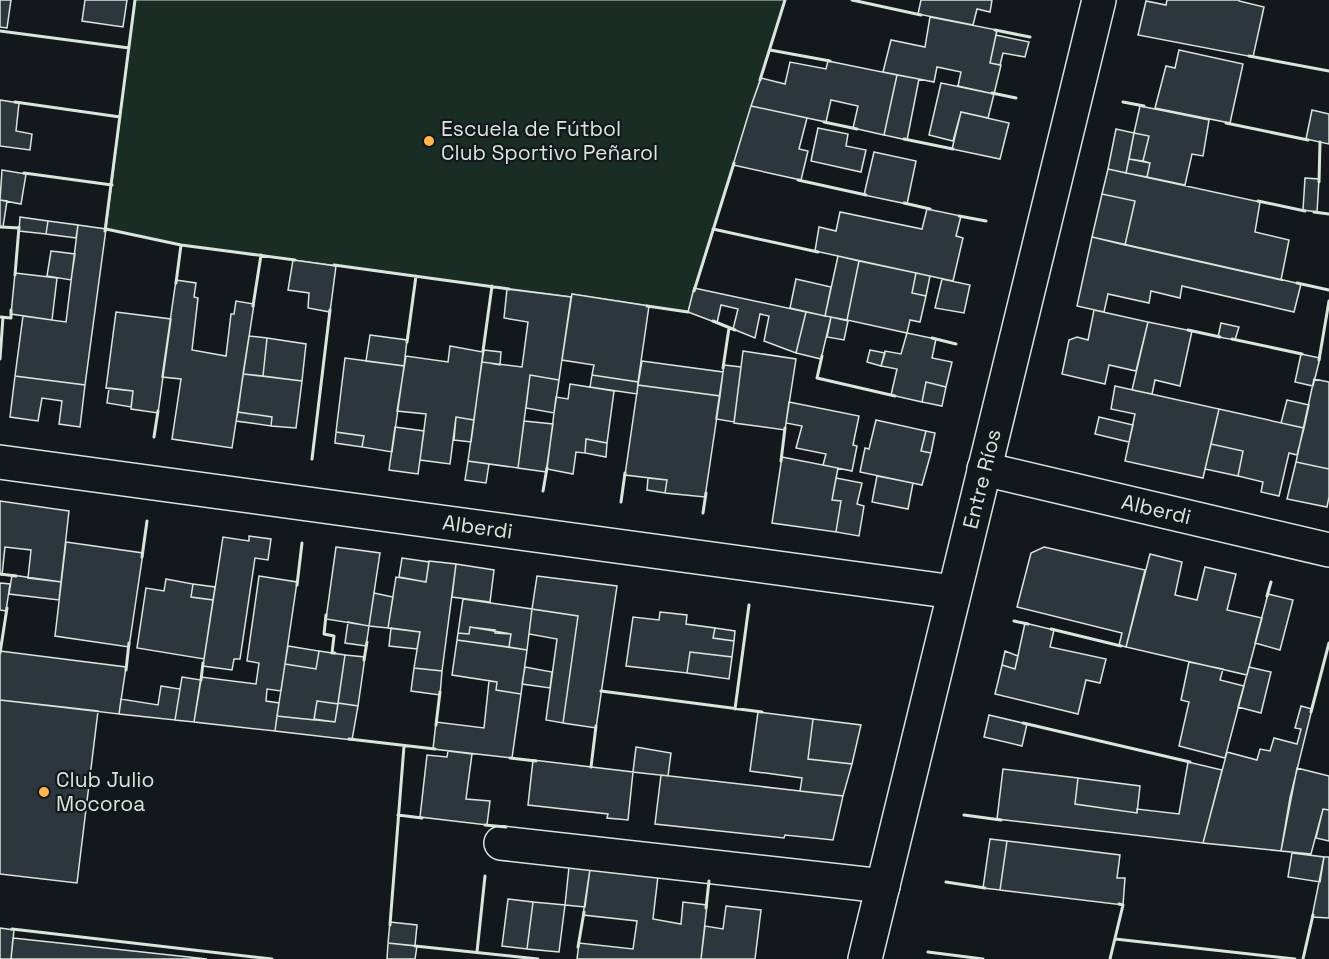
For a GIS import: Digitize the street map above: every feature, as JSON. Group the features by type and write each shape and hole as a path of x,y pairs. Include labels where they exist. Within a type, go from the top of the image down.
{"street":[{"name":"Entre Ríos","path":"865,959 1099,0"},
{"name":"Alberdi","path":"0,462 954,592"},
{"name":"Alberdi","path":"984,469 1329,550"},
{"path":"501,843 883,886"}],"green space":[{"name":"Escuela de Fútbol Club Sportivo Peñarol","path":"135,0 785,0 688,312 572,294 571,297 181,245 106,229"}],"building":[{"path":"0,0 11,0 7,28 0,27"},
{"path":"85,0 127,0 123,27 82,21"},
{"path":"921,0 992,0 990,12 977,9 973,25 918,14"},
{"path":"1167,0 1239,0 1264,7 1253,57 1138,35 1146,1 1166,5"},
{"path":"930,17 997,30 990,63 1001,65 994,94 958,86 961,72 937,67 934,82 883,72 891,40 925,47"},
{"path":"996,35 1029,42 1025,57 1003,53 1000,65 990,63"},
{"path":"1179,50 1243,64 1230,123 1155,108 1166,66 1175,68"},
{"path":"828,61 897,75 884,135 853,128 858,106 831,100 826,122 751,106 761,78 785,84 790,62 826,69"},
{"path":"897,75 919,79 907,140 884,135"},
{"path":"941,83 994,94 988,118 961,112 953,141 929,135"},
{"path":"0,100 19,103 16,131 32,134 30,150 0,146"},
{"path":"751,106 807,118 799,149 808,151 801,180 733,165"},
{"path":"1140,106 1209,120 1203,156 1192,154 1185,185 1147,177 1150,163 1143,161 1149,136 1134,133"},
{"path":"1312,110 1329,114 1329,144 1306,139"},
{"path":"961,112 1009,123 1000,159 952,149"},
{"path":"818,128 848,134 846,146 866,150 861,172 811,161"},
{"path":"1116,129 1134,133 1126,173 1108,169"},
{"path":"1134,133 1149,136 1143,161 1129,159"},
{"path":"874,152 916,161 907,204 864,195"},
{"path":"1129,159 1150,163 1147,177 1126,173"},
{"path":"1108,169 1260,202 1255,232 1289,240 1281,280 1125,245 1135,201 1102,194"},
{"path":"2,170 26,174 21,204 0,200"},
{"path":"1305,178 1319,179 1317,212 1303,210"},
{"path":"1102,194 1135,201 1125,245 1092,237"},
{"path":"0,200 7,201 3,227 0,227"},
{"path":"927,209 961,216 956,236 963,238 953,281 815,251 819,227 836,231 840,212 922,229"},
{"path":"20,217 48,221 46,234 19,231"},
{"path":"48,221 78,225 76,238 46,234"},
{"path":"78,225 106,229 85,385 15,376 23,316 66,322"},
{"path":"1092,237 1301,284 1294,312 1182,286 1180,298 1151,291 1149,303 1108,294 1104,312 1077,306"},
{"path":"51,251 75,254 71,280 47,276"},
{"path":"838,256 859,261 847,320 825,316"},
{"path":"293,260 336,266 330,312 308,308 309,293 288,290"},
{"path":"859,261 916,273 912,293 926,296 920,322 910,320 907,333 847,320"},
{"path":"15,273 57,278 52,320 11,314"},
{"path":"916,273 930,276 926,296 912,293"},
{"path":"796,279 831,287 825,316 790,308"},
{"path":"942,279 970,285 964,313 935,308"},
{"path":"176,280 196,283 194,297 198,298 192,350 226,356 231,314 234,314 236,301 254,304 232,448 172,439 181,379 162,377"},
{"path":"694,288 806,312 796,353 764,341 769,316 760,314 755,338 733,329 738,309 721,305 717,323 688,312"},
{"path":"507,289 571,297 559,380 530,375 518,468 468,461 482,362 522,367 528,322 504,318"},
{"path":"572,294 649,306 638,382 592,375 594,365 562,360"},
{"path":"1094,310 1148,322 1136,371 1109,365 1105,384 1062,374 1069,340 1077,337 1088,340"},
{"path":"116,312 171,319 158,413 131,409 133,391 106,388"},
{"path":"806,312 831,317 821,359 796,353"},
{"path":"831,317 848,321 844,340 827,337"},
{"path":"1148,322 1192,331 1180,386 1155,380 1152,394 1132,390"},
{"path":"1221,323 1239,327 1235,340 1218,337"},
{"path":"907,333 936,339 932,358 952,362 946,387 926,382 922,402 891,395 897,369 881,366 885,351 901,354"},
{"path":"370,335 407,340 404,366 366,361"},
{"path":"249,336 267,338 263,376 243,374"},
{"path":"267,338 306,344 302,381 263,376"},
{"path":"450,346 483,352 474,420 456,417 450,464 420,460 426,414 397,411 406,356 448,362"},
{"path":"484,350 501,352 500,365 482,362"},
{"path":"870,350 885,353 881,366 867,362"},
{"path":"743,351 796,359 785,430 734,423"},
{"path":"1301,354 1320,358 1313,386 1295,382"},
{"path":"345,358 404,366 392,452 362,447 364,436 336,432"},
{"path":"642,361 723,372 720,396 638,385"},
{"path":"724,365 741,367 734,422 716,419"},
{"path":"243,374 302,381 296,428 271,426 272,417 238,412"},
{"path":"530,375 559,380 554,413 526,408"},
{"path":"592,375 638,382 637,394 590,387"},
{"path":"15,376 85,385 80,427 59,424 62,401 42,398 38,421 10,417"},
{"path":"1314,379 1329,382 1329,469 1296,462"},
{"path":"926,382 946,387 942,406 922,402"},
{"path":"570,384 614,391 607,443 586,439 585,453 576,452 573,474 547,469 556,397 568,399"},
{"path":"638,385 720,396 705,497 665,493 667,480 625,475"},
{"path":"1115,386 1219,409 1203,478 1125,461 1135,414 1111,409"},
{"path":"109,388 133,391 131,407 107,403"},
{"path":"1287,400 1309,405 1304,428 1281,423"},
{"path":"789,402 859,416 853,445 857,446 852,471 823,465 826,454 796,448 802,426 786,423"},
{"path":"1219,409 1304,428 1297,455 1289,453 1279,496 1261,492 1263,482 1238,476 1243,451 1211,444"},
{"path":"238,412 272,417 271,426 236,421"},
{"path":"456,417 474,420 471,442 454,440"},
{"path":"1099,417 1133,425 1129,442 1095,434"},
{"path":"876,420 926,431 921,451 931,453 922,485 860,472 865,448 869,449"},
{"path":"524,421 553,424 546,472 518,468"},
{"path":"395,427 424,431 418,474 389,470"},
{"path":"926,431 935,433 931,453 921,451"},
{"path":"336,432 364,436 362,447 335,443"},
{"path":"586,439 607,443 606,457 585,453"},
{"path":"1211,444 1243,451 1238,476 1205,469"},
{"path":"782,457 838,468 832,500 841,501 836,532 772,523"},
{"path":"468,461 489,464 486,483 465,480"},
{"path":"1296,462 1329,469 1327,507 1287,499"},
{"path":"877,476 913,483 908,509 872,502"},
{"path":"648,478 667,480 665,493 647,490"},
{"path":"836,478 862,483 857,504 864,506 859,536 836,532 841,501 832,500"},
{"path":"0,501 69,511 61,582 28,578 31,550 5,547 2,575 0,574"},
{"path":"249,536 271,539 268,560 255,558 240,659 234,659 232,670 203,666 223,537 249,541"},
{"path":"66,542 143,553 129,647 55,636"},
{"path":"336,547 380,553 369,626 326,619"},
{"path":"1044,547 1145,570 1126,647 1119,645 1122,633 1017,607 1031,553"},
{"path":"1150,554 1182,562 1175,595 1197,600 1205,567 1236,574 1227,610 1262,618 1247,675 1126,647"},
{"path":"402,558 429,562 426,582 399,577"},
{"path":"429,561 456,564 442,671 414,668 420,632 388,628 396,577 426,582"},
{"path":"456,564 494,570 490,602 452,597"},
{"path":"12,575 61,582 59,600 9,594"},
{"path":"259,576 297,582 281,691 267,689 266,701 279,703 275,731 194,722 201,677 256,684 259,663 247,661"},
{"path":"537,576 617,586 596,728 563,723 578,616 532,609"},
{"path":"166,579 193,584 191,597 213,600 204,659 137,648 146,588 164,591"},
{"path":"0,583 10,584 6,611 0,610"},
{"path":"193,584 215,587 213,600 191,597"},
{"path":"374,593 393,597 388,628 369,626"},
{"path":"1268,594 1293,600 1280,650 1255,643"},
{"path":"463,599 532,609 527,650 509,647 511,634 495,633 495,630 470,627 469,634 458,633"},
{"path":"532,609 578,616 563,723 546,720 557,639 529,634"},
{"path":"660,612 687,615 686,624 715,628 713,638 734,641 732,657 690,652 687,673 626,666 633,617 659,620"},
{"path":"348,622 369,626 366,646 345,643"},
{"path":"1025,623 1054,630 1050,647 1106,659 1100,683 1086,680 1078,714 995,694 1002,665 1015,669"},
{"path":"470,627 511,634 509,647 457,640 458,633 469,634"},
{"path":"391,628 420,632 417,649 389,646"},
{"path":"715,628 735,631 734,641 713,638"},
{"path":"457,640 527,650 521,694 496,690 497,682 452,675"},
{"path":"288,646 319,651 316,669 285,664"},
{"path":"0,651 126,667 119,714 0,700"},
{"path":"319,651 345,655 338,704 317,701 314,720 277,716 285,664 316,669"},
{"path":"1005,651 1018,656 1015,669 1002,665"},
{"path":"690,652 732,657 729,679 687,673"},
{"path":"345,655 365,657 358,706 338,703"},
{"path":"1189,662 1223,669 1220,680 1244,686 1225,758 1179,746 1189,702 1181,700"},
{"path":"525,667 552,672 550,688 522,684"},
{"path":"1249,667 1271,672 1261,713 1238,707"},
{"path":"414,668 442,671 440,695 411,691"},
{"path":"182,677 201,680 194,722 175,720"},
{"path":"489,681 497,682 496,690 521,694 512,758 433,749 436,722 484,728"},
{"path":"161,686 180,689 175,720 119,714 121,699 158,705"},
{"name":"Club Julio Mocoroa","path":"0,700 98,711 77,883 0,874"},
{"path":"317,701 338,704 335,722 314,719"},
{"path":"338,703 358,706 352,740 275,731 277,716 335,722"},
{"path":"1301,706 1312,709 1290,798 1281,851 1203,843 1227,752 1257,760 1260,749 1270,751 1274,738 1297,744 1301,729 1295,728"},
{"path":"758,712 813,719 808,759 852,764 843,796 800,791 802,778 750,771"},
{"path":"989,715 1027,724 1022,746 984,737"},
{"path":"813,719 861,725 852,764 808,759"},
{"path":"636,747 671,753 668,776 633,772"},
{"path":"448,751 472,754 466,799 490,801 487,825 420,817 427,755 447,757"},
{"path":"533,760 633,772 628,820 607,818 608,814 528,805"},
{"path":"1188,762 1222,770 1203,843 997,819 1003,769 1078,778 1075,804 1137,813 1137,809 1179,814"},
{"path":"1297,768 1329,776 1329,810 1323,809 1311,854 1281,851"},
{"path":"661,775 843,796 833,840 785,835 784,838 655,824"},
{"path":"1078,778 1140,786 1137,813 1075,804"},
{"path":"1323,809 1329,810 1329,841 1316,838"},
{"path":"990,839 1007,841 1000,890 983,888"},
{"path":"1007,841 1120,855 1117,878 1125,878 1123,905 1000,890"},
{"path":"1292,853 1324,857 1320,882 1288,877"},
{"path":"1324,857 1329,857 1329,918 1312,917"},
{"path":"569,867 590,869 585,907 565,905"},
{"path":"590,869 658,876 653,919 681,924 683,902 707,905 701,959 577,959 579,943 633,949 637,921 583,915"},
{"path":"508,899 533,902 527,949 502,946"},
{"path":"533,902 565,905 559,952 527,949"},
{"path":"726,906 761,910 755,959 701,959 705,926 723,929"},
{"path":"390,922 417,925 415,946 388,943"},
{"path":"0,928 14,930 11,959 0,959"},
{"path":"13,938 207,959 11,959"},
{"path":"388,943 417,946 415,959 387,959"}],"wall":[{"path":"105,231 135,0"},
{"path":"760,80 785,0"},
{"path":"852,0 921,15"},
{"path":"995,30 1030,37"},
{"path":"0,31 129,48"},
{"path":"770,50 830,61"},
{"path":"1249,56 1329,71"},
{"path":"992,93 1016,98"},
{"path":"15,102 120,117"},
{"path":"1123,102 1144,106"},
{"path":"824,122 857,129"},
{"path":"1226,123 1308,140"},
{"path":"904,139 953,149"},
{"path":"1319,182 1320,142"},
{"path":"694,291 734,163"},
{"path":"24,173 112,185"},
{"path":"798,180 866,195"},
{"path":"1258,201 1305,211"},
{"path":"904,203 930,209"},
{"path":"1314,212 1329,214"},
{"path":"959,216 986,221"},
{"path":"1,227 19,228"},
{"path":"15,275 19,227"},
{"path":"106,229 181,245 295,260"},
{"path":"713,229 818,252"},
{"path":"176,283 181,245"},
{"path":"253,306 261,255"},
{"path":"334,265 509,289"},
{"path":"407,342 416,276"},
{"path":"1297,283 1329,290"},
{"path":"483,351 492,286"},
{"path":"1319,360 1329,301"},
{"path":"647,306 688,312"},
{"path":"0,317 11,318 11,310"},
{"path":"312,459 330,310"},
{"path":"0,359 3,317"},
{"path":"713,321 735,330"},
{"path":"723,368 729,328"},
{"path":"1188,330 1220,337"},
{"path":"932,338 956,344"},
{"path":"1232,339 1302,354"},
{"path":"822,356 817,378 895,396"},
{"path":"154,437 158,411"},
{"path":"781,461 785,428"},
{"path":"543,491 547,468"},
{"path":"621,502 625,473"},
{"path":"703,513 706,493"},
{"path":"142,557 147,521"},
{"path":"297,585 302,543"},
{"path":"0,574 16,576"},
{"path":"1267,596 1271,582"},
{"path":"735,709 749,605"},
{"path":"0,653 7,608"},
{"path":"326,615 324,634 334,636 332,653 335,653"},
{"path":"1014,621 1028,624"},
{"path":"1051,629 1121,646"},
{"path":"364,660 367,642"},
{"path":"126,670 129,643"},
{"path":"1311,712 1329,643"},
{"path":"201,680 203,663"},
{"path":"601,691 762,712"},
{"path":"436,725 440,692"},
{"path":"1023,723 1190,762"},
{"path":"591,767 596,726"},
{"path":"349,739 435,749"},
{"path":"390,925 404,746"},
{"path":"510,758 536,761"},
{"path":"398,815 422,818"},
{"path":"964,815 1001,820"},
{"path":"485,825 506,827"},
{"path":"477,952 485,876"},
{"path":"706,908 709,881"},
{"path":"946,882 985,888"},
{"path":"1110,959 1123,905 1119,904"},
{"path":"578,947 584,912"},
{"path":"1303,959 1313,915"},
{"path":"12,929 272,959"},
{"path":"1115,939 1295,959"},
{"path":"415,946 538,959"},
{"path":"928,952 983,959"}],"place":[{"name":"Escuela de Fútbol Club Sportivo Peñarol","path":"429,141"},
{"name":"Club Julio Mocoroa","path":"44,792"}]}
